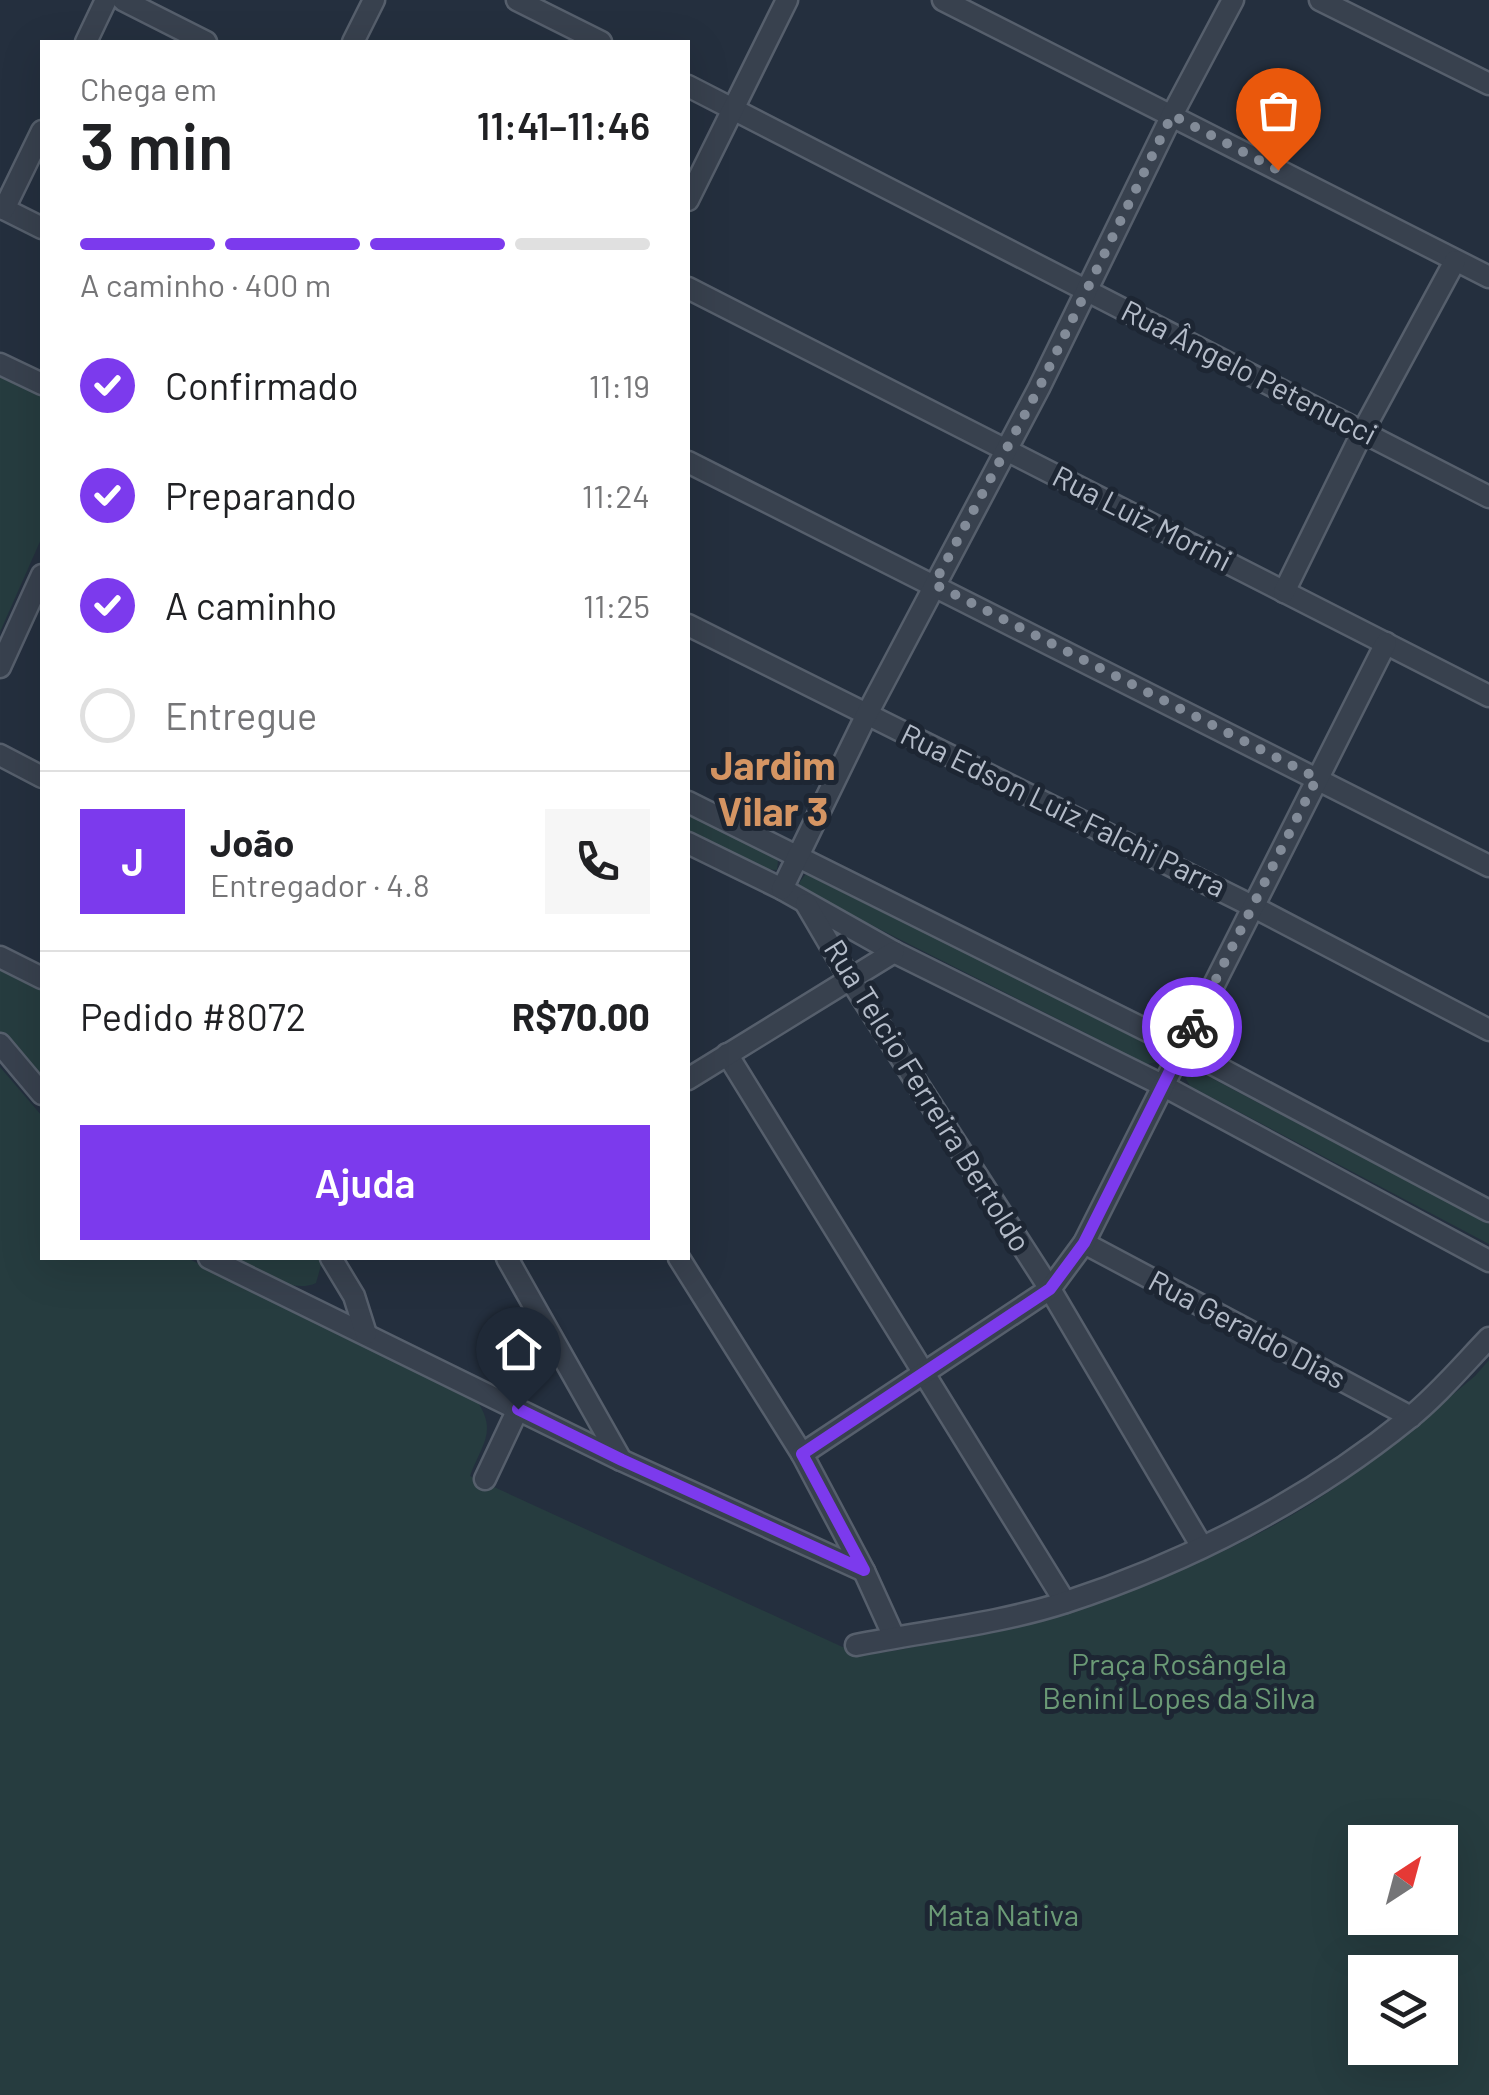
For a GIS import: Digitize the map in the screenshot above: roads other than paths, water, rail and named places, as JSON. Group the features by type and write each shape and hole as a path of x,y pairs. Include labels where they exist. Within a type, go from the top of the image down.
{"street":[{"path":"87,40 106,0"},
{"path":"123,0 202,40"},
{"path":"354,40 374,0"},
{"path":"517,0 598,40"},
{"path":"690,196 787,0"},
{"path":"943,0 1489,277"},
{"path":"782,889 867,714 1234,0"},
{"path":"1320,0 1489,84"},
{"name":"Rua Ângelo Petenucci","path":"690,87 1489,497"},
{"path":"40,134 2,208 40,227"},
{"path":"1284,592 1363,432 1455,262"},
{"name":"Rua Luiz Morini","path":"690,289 1489,696"},
{"path":"0,364 40,383"},
{"path":"690,463 1489,866"},
{"path":"0,668 40,583"},
{"name":"Rua Edson Luiz Falchi Parra","path":"690,626 1252,906 1489,1030"},
{"path":"802,1454 1050,1289 1084,1243 1386,644"},
{"path":"0,756 40,775"},
{"path":"690,803 1182,1048 1489,1211"},
{"path":"690,844 782,889 894,952 1162,1085 1489,1261"},
{"name":"Rua Telcio Ferreira Bertoldo","path":"805,902 850,979 1050,1289 1202,1547"},
{"path":"690,1077 894,952"},
{"path":"0,957 40,977"},
{"path":"0,1044 40,1092"},
{"path":"727,1054 1065,1602"},
{"name":"Rua Geraldo Dias","path":"1084,1243 1410,1418"},
{"path":"214,1260 622,1460 864,1570"},
{"path":"332,1260 354,1296 366,1334"},
{"path":"508,1260 622,1460"},
{"path":"680,1260 802,1454 864,1570 894,1637"},
{"path":"856,1644 992,1620 1065,1602 1202,1547 1313,1489 1410,1418 1489,1338"},
{"path":"485,1479 518,1409"}],"district":[{"name":"Jardim Vilar 3","path":"773,789"}],"park label":[{"name":"Praça Rosângela Benini Lopes da Silva","path":"1179,1682"},
{"name":"Mata Nativa","path":"1003,1916"}]}
